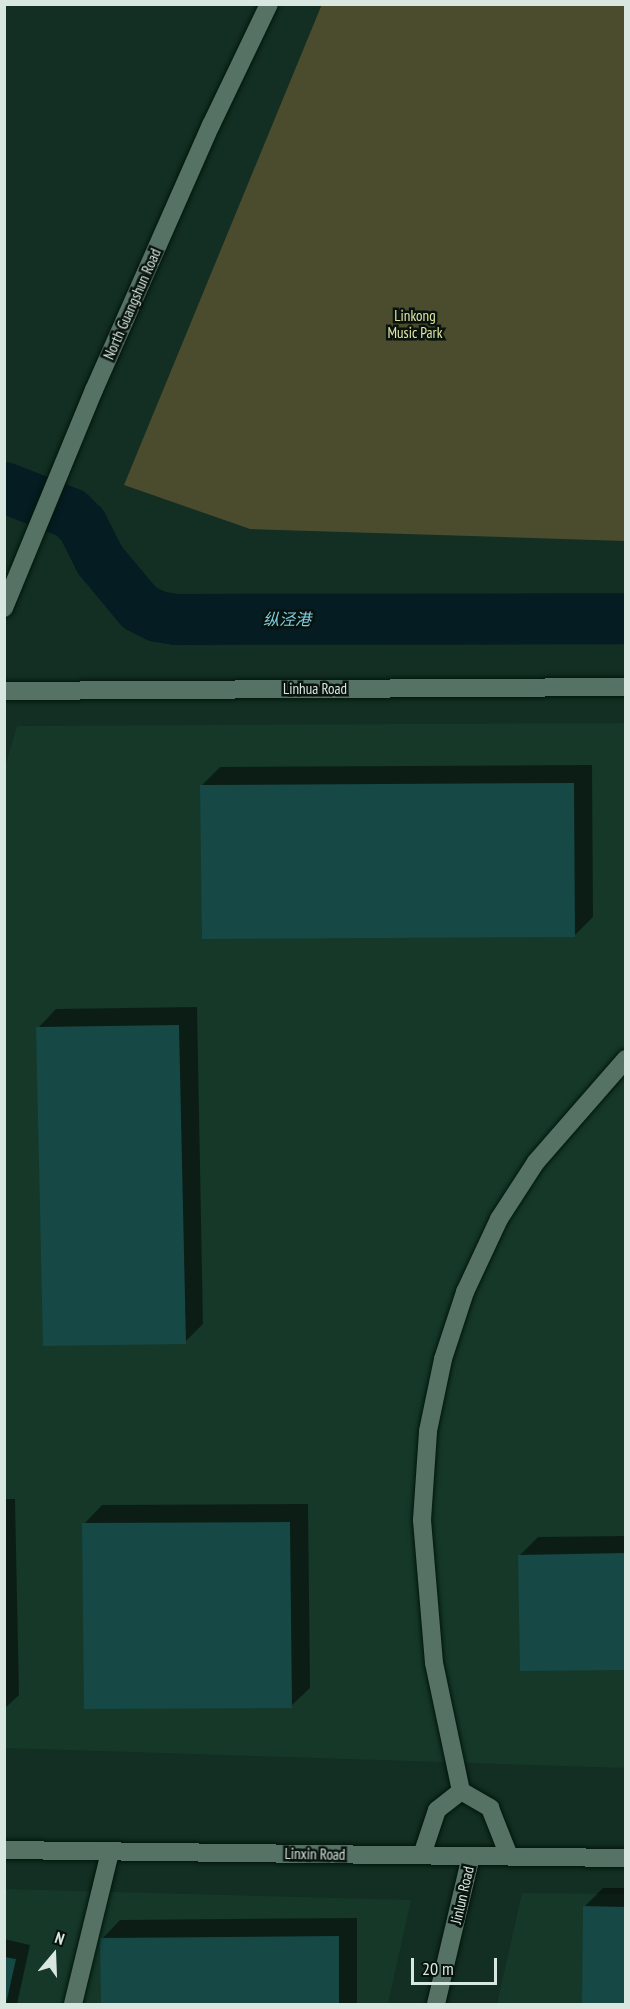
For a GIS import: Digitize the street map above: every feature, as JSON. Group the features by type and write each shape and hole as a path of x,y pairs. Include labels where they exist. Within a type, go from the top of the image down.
{"street":[{"name":"North Guangshun Road","path":"4,608 62,465 206,136 269,4"},
{"name":"Linhua Road","path":"4,691 624,690"},
{"path":"509,1856 490,1808 461,1791 434,1663 422,1520 428,1431 442,1359 465,1292 499,1219 536,1162 626,1059"},
{"path":"422,1855 437,1810 461,1791"},
{"name":"Linxin Road","path":"4,1850 626,1858"},
{"path":"73,2004 110,1852"},
{"name":"Jinlun Road","path":"436,2004 471,1856"}],"shaded area":[{"path":"625,723 625,1768 5,1748 4,770 17,726"},
{"path":"5,1889 411,1900 388,2004 5,2004"},
{"path":"522,1893 625,1894 625,2004 497,2004"}],"green space":[{"name":"Linkong Music Park","path":"322,4 625,5 625,541 250,529 124,485"}],"building":[{"path":"574,783 575,937 202,939 200,785"},
{"path":"179,1025 186,1344 43,1346 36,1027"},
{"path":"290,1522 292,1708 84,1709 82,1523"},
{"path":"626,1553 626,1670 520,1671 518,1555"},
{"path":"583,1906 626,1907 626,2004 582,2004"},
{"path":"339,1936 339,2004 101,2004 100,1938"},
{"path":"4,1957 16,1959 6,2004 4,2004"}],"waterway":[{"name":"纵泾港","path":"4,487 70,513 82,525 99,559 139,607 157,616 175,619 626,618"}]}
